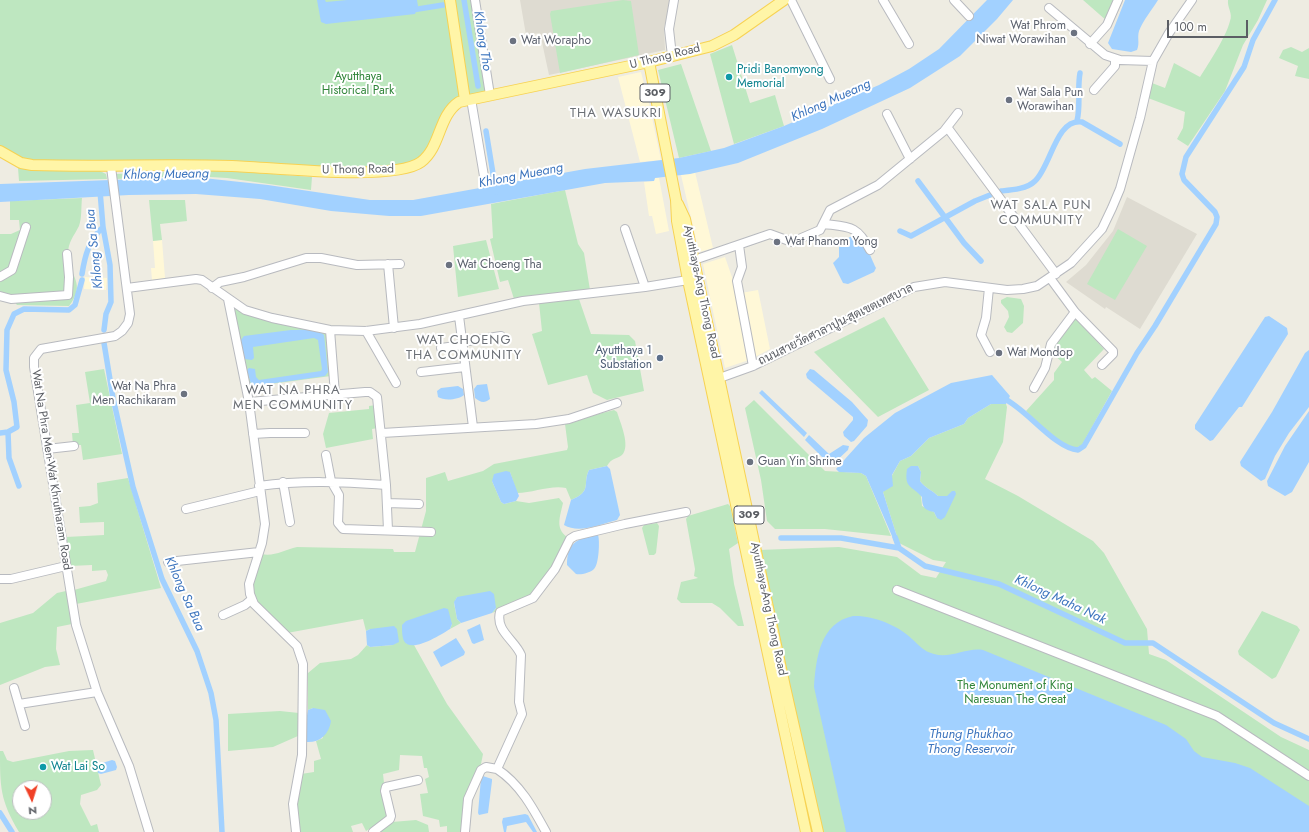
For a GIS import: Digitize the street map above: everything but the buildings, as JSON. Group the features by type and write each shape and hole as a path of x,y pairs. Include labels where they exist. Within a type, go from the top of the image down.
{"main road":[{"path":"450,0 468,99"},
{"name":"U Thong Road","path":"0,151 21,163 32,165 111,170 231,166 326,172 396,170 408,168 420,163 427,156 437,140 447,115 454,106 468,99 649,62 712,46 734,35 774,3 784,0"},
{"name":"Ayutthaya-Ang Thong Road","path":"649,62 676,200 677,221 688,280 714,380 818,832"},
{"name":"Ayutthaya-Ang Thong Road","path":"676,200 685,219 694,260 714,380 806,832"}],"street":[{"path":"475,0 490,95"},
{"path":"672,56 669,29 674,0"},
{"path":"791,0 830,79"},
{"path":"884,0 909,44"},
{"path":"954,0 969,16"},
{"path":"1090,44 1107,25 1118,0"},
{"name":"ถนนสายวัดศาลาปูน-สุดเขตเทศบาล","path":"714,380 752,366 914,287 946,282 990,288 1023,289 1037,286 1071,263 1099,233 1112,208 1120,190 1140,118 1153,61 1192,0"},
{"path":"1049,8 1105,56 1115,59 1153,61"},
{"path":"1094,90 1114,66 1115,59"},
{"path":"468,99 485,182"},
{"path":"694,260 770,234 787,242 796,242 820,230 824,224 827,214 834,207 878,185 946,127 958,113"},
{"path":"887,114 910,159"},
{"path":"946,127 1053,276 1075,312 1112,351 1113,354 1102,365"},
{"name":"Wat Na Phra Men-Wat Khrutharam Road","path":"111,170 130,314 128,323 122,331 115,336 41,349 34,358 34,367 76,625 97,692 129,766 149,832"},
{"path":"824,224 842,225 858,232 870,250"},
{"path":"0,277 6,276 12,270 26,227"},
{"path":"625,229 645,287"},
{"path":"739,245 742,267 737,282 752,366"},
{"path":"0,296 11,299 68,294 69,277 67,254"},
{"path":"212,288 220,282 244,277 306,258 321,258 357,265 400,264"},
{"path":"388,264 394,328"},
{"path":"127,288 196,279 202,280 245,310 272,318 330,330 366,331 394,328 459,316 523,301 645,287 688,280"},
{"path":"990,288 986,318 981,335 990,352"},
{"path":"228,299 249,402 264,524 249,584 250,594 252,600 267,617 298,646 302,659 302,749 293,804 296,832"},
{"path":"1034,388 1045,368 1051,344 1075,312"},
{"path":"459,316 473,427"},
{"path":"330,330 334,394"},
{"path":"366,331 396,383"},
{"path":"441,348 501,336"},
{"path":"421,372 465,367"},
{"path":"249,402 365,392 374,394 377,397 382,433 388,530"},
{"path":"382,433 536,424 570,419 617,403"},
{"path":"253,434 305,434"},
{"path":"47,449 74,446"},
{"path":"326,455 331,481 340,494 338,523 340,528 431,532"},
{"path":"186,510 283,482 331,481 386,485"},
{"path":"283,482 290,522"},
{"path":"387,503 419,504"},
{"path":"497,769 522,714 519,702 520,655 499,624 500,612 533,598 555,569 570,539 575,536 686,512"},
{"path":"168,562 258,552"},
{"path":"0,579 11,580 66,566"},
{"path":"897,590 1217,716 1309,776"},
{"path":"223,615 245,605 252,600"},
{"path":"14,688 25,726"},
{"path":"19,704 97,692"},
{"path":"465,832 468,799 481,770 486,767 497,769 508,776 518,787 546,832"},
{"path":"373,832 390,819 391,816 385,791 386,787 418,780"}],"shaded area":[{"path":"520,0 670,0 669,12 664,27 665,50 549,75 540,33 526,35"},
{"path":"641,72 661,160 640,162 618,77"},
{"path":"695,172 713,248 699,252 681,175"},
{"path":"655,178 659,178 669,231 656,234 652,216 649,216 644,182 654,181"},
{"path":"1127,197 1197,234 1140,329 1106,307 1105,309 1066,282 1086,265 1113,231"},
{"path":"162,240 165,278 152,280 151,268 155,268 153,241"},
{"path":"725,257 733,280 749,360 725,368 703,264"},
{"path":"85,277 107,278 106,290 84,289"},
{"path":"758,290 770,349 753,358 741,293"}],"green space":[{"name":"Ayutthaya Historical Park","path":"0,0 473,0 487,91 457,99 425,152 417,159 396,168 326,169 36,163 18,158 0,148"},
{"path":"623,0 631,1 639,55 560,73 550,14 551,11"},
{"path":"1083,0 1117,0 1107,21"},
{"path":"1228,0 1267,0 1258,20 1243,45 1225,91 1188,146 1177,139 1183,128 1185,112 1148,98 1152,83 1165,88 1174,63 1200,77 1217,50 1228,27 1231,15"},
{"name":"Pridi Banomyong Memorial","path":"732,45 750,103 775,95 784,126 734,144 710,54"},
{"path":"1291,47 1302,52 1309,48 1309,79 1295,76 1298,66 1279,58 1283,50"},
{"path":"681,64 711,151 679,158 658,70"},
{"path":"18,168 49,171 100,171 106,174 107,179 19,181"},
{"path":"233,171 312,177 311,190 227,178 194,176 115,179 115,174"},
{"path":"565,190 578,244 584,253 590,290 514,299 508,280 500,282 490,239 493,238 491,204"},
{"path":"82,198 80,223 68,250 69,262 77,286 77,291 69,306 17,305 13,300 0,294 0,234 11,234 20,230 19,220 10,220 10,201"},
{"path":"149,200 185,200 187,221 160,224 162,240 153,241"},
{"path":"1118,229 1147,246 1115,300 1087,284"},
{"path":"486,240 499,289 458,297 453,246"},
{"path":"1007,297 1021,299 1024,306 1023,323 1012,333 1007,332 1004,327 1009,317 1008,311 1001,303 1001,300"},
{"path":"579,299 591,334 629,335 635,341 644,391 607,400 593,393 587,375 548,385 532,334 542,331 539,303"},
{"path":"231,304 326,332 331,376 248,387"},
{"path":"884,317 929,390 878,417 814,352"},
{"path":"1074,317 1104,349 1084,370 1092,379 1095,377 1112,391 1082,445 1076,448 1064,444 1052,436 1026,411 1054,380 1054,373 1062,362 1052,353 1053,346"},
{"path":"104,369 122,454 83,460 81,445 73,445 72,433 79,433 76,405 90,403 85,372"},
{"path":"754,400 825,471 861,473 866,476 891,536 825,529 775,529 767,521 761,480 745,408"},
{"name":"The Monument of King Naresuan The Great","path":"991,404 1006,404 1007,407 1003,442 985,479 1018,496 1093,541 1104,553 1147,629 1149,654 1166,660 1281,737 1309,750 1309,832 822,832 759,550 839,547 897,557 921,575 936,578 946,562 933,560 899,543 883,492 900,461 911,456 929,438 964,424 968,418","holes":["918,466 921,472 920,481 924,485 938,496 947,496 937,518 934,512 922,506"]},
{"path":"376,405 378,428 372,429 373,439 326,448 323,434 329,413 369,409 369,406"},
{"path":"614,410 617,412 624,434 624,451 622,455 612,460 607,466 589,470 585,490 578,497 571,500 566,488 560,487 517,493 510,472 492,481 501,502 504,504 516,501 529,503 559,498 563,503 559,522 563,534 567,537 546,577 526,599 492,613 496,608 457,597 454,603 457,619 461,623 450,629 452,624 406,643 414,645 447,704 483,754 481,764 465,800 463,832 447,832 447,826 440,827 439,820 423,816 420,794 428,793 425,779 429,777 427,768 424,768 422,756 400,755 399,770 383,774 384,783 382,790 387,818 366,831 362,823 351,826 353,832 298,832 295,804 301,774 314,772 314,761 321,759 316,741 323,738 313,708 308,710 308,673 320,663 351,659 358,655 367,645 370,647 393,645 370,629 366,631 363,619 287,633 255,601 252,583 261,554 270,555 297,547 393,549 394,552 415,552 426,511 426,478 445,472 448,481 483,471 494,464 567,450 568,447 565,424 567,422"},
{"path":"128,478 161,588 76,604 74,590 106,581 108,575 106,570 92,571 92,565 70,566 66,537 104,535 104,522 80,523 79,507 90,506 98,503 97,483"},
{"path":"728,504 730,506 738,543 729,549 734,584 744,626 738,626 720,608 712,603 681,603 677,599 681,582 698,578 694,576 695,569 686,519 688,516"},
{"path":"657,523 659,526 656,553 654,555 649,555 642,528 644,525"},
{"path":"66,591 72,624 57,627 56,649 60,665 45,667 0,685 0,623 33,613 57,593"},
{"path":"1262,611 1297,626 1300,630 1276,677 1272,679 1239,655 1238,651"},
{"path":"280,711 299,713 298,736 273,747 228,751 228,714"},
{"path":"93,750 101,785 97,790 81,795 80,804 91,826 97,824 99,832 19,832 12,820 52,820 52,780 12,780 12,819 2,793 0,751 3,751 7,760 13,762 69,751"},
{"path":"416,820 428,825 429,832 377,832 392,822"}],"water":[{"path":"317,0 325,0 326,2 347,0 417,0 418,6 415,14 326,24 321,22"},
{"path":"987,0 1013,0 997,19 960,56 910,88 822,129 738,163 690,174 655,178 654,181 605,183 421,216 389,216 331,211 260,199 196,194 129,195 0,202 0,184 194,177 268,185 370,200 413,200 585,169 679,158 724,148 784,126 879,85 909,69 939,49"},
{"path":"1125,0 1158,0 1139,31 1137,50 1131,52 1112,49 1108,43"},
{"path":"853,235 864,244 876,268 874,272 848,284 843,283 833,263 839,257 839,244"},
{"path":"1269,316 1287,328 1288,334 1242,407 1239,407 1213,440 1210,441 1195,429 1195,425 1265,317"},
{"path":"291,330 313,330 324,335 328,372 325,376 254,386 251,384 247,370 249,368 255,369 256,377 259,380 321,371 318,340 314,338 253,347 254,358 252,360 244,359 241,340 244,336"},
{"path":"1309,350 1309,407 1289,433 1275,456 1265,479 1261,481 1241,466 1240,462 1272,412 1305,353"},
{"path":"810,369 814,370 852,402 868,420 867,426 854,441 851,442 844,436 843,432 853,420 853,417 807,378 806,374"},
{"path":"992,375 1010,396 1006,404 991,404 968,418 964,424 929,438 911,456 900,461 892,475 893,486 883,492 899,543 895,543 866,476 861,473 839,472 836,469 864,438 895,413 951,383"},
{"path":"487,384 490,399 484,402 475,398 474,389 477,385"},
{"path":"458,386 463,389 464,395 461,397 447,399 438,397 437,391 441,388"},
{"path":"762,390 807,433 804,437 759,393"},
{"path":"1309,411 1309,462 1292,492 1285,496 1268,486 1267,481 1285,446"},
{"path":"809,435 829,454 843,445 849,446 848,450 830,465 805,440"},
{"path":"607,466 610,469 620,515 617,520 597,526 576,529 564,525 571,500 578,497 585,490 589,470"},
{"path":"911,466 918,466 921,472 920,481 938,496 947,496 952,491 955,491 956,494 945,517 941,520 937,518 934,512 924,508 922,497 908,483 906,475 907,469"},
{"path":"506,471 510,472 519,496 516,501 504,504 501,502 492,481 494,474"},
{"path":"598,535 599,552 596,567 588,573 576,574 567,565 569,551 575,542"},
{"path":"490,591 494,594 496,608 492,613 461,623 457,619 454,602 457,597"},
{"path":"444,608 448,609 452,624 450,629 427,642 420,644 413,645 404,641 402,635 402,625 406,621"},
{"name":"Thung Phukhao Thong Reservoir","path":"853,616 868,617 892,625 900,629 924,650 930,653 947,655 971,650 983,650 1166,725 1186,739 1194,751 1202,757 1235,763 1250,768 1309,806 1309,832 846,832 814,687 816,665 822,643 833,626 842,620"},
{"path":"480,624 484,640 474,644 472,643 467,630"},
{"path":"394,626 397,629 399,642 393,645 370,647 367,645 366,631 370,629"},
{"path":"456,638 465,652 464,655 441,667 433,652"},
{"path":"313,708 325,710 331,721 330,726 323,737 315,741 306,742 305,726 308,710"},
{"path":"112,760 115,761 117,767 116,770 101,774 98,773 97,767 99,764"},
{"path":"483,776 492,779 492,781 488,813 479,815 481,778"},
{"path":"525,814 528,815 537,832 533,832 526,822 507,826 506,832 504,832 502,822 503,818"}],"waterway":[{"name":"Khlong Tho","path":"464,0 478,86"},
{"path":"1003,398 1021,410 1060,443 1069,448 1078,450 1084,446 1137,353 1155,326 1216,224 1217,217 1215,212 1184,180 1182,174 1186,157 1244,67 1253,40 1275,0"},
{"path":"412,10 443,5"},
{"path":"1077,121 1079,109 1080,73"},
{"path":"1001,191 1014,190 1032,184 1041,174 1060,135 1066,127 1073,123 1082,122 1120,144"},
{"name":"Khlong Tho","path":"486,131 496,192"},
{"path":"918,181 964,243 981,261"},
{"name":"Khlong Sa Bua","path":"100,191 103,227 110,265 111,302 106,314 104,330"},
{"path":"900,231 911,236 975,201 990,195"},
{"path":"82,274 88,248 94,237 103,227"},
{"path":"19,486 9,458 8,432 17,427 14,402 6,370 7,330 14,314 24,309 69,310 75,305 82,280"},
{"name":"Khlong Sa Bua","path":"104,343 113,398 133,487 162,579 197,651 211,693 216,720 222,832"},
{"path":"0,433 8,432"},
{"path":"895,537 899,548"},
{"name":"Khlong Maha Nak","path":"781,538 841,538 899,548 925,566 999,584 1125,643 1153,643 1274,723 1309,739"},
{"path":"0,813 12,832"}],"place":[{"name":"Wat Phrom Niwat Worawihan","path":"1074,33"},
{"name":"Wat Worapho","path":"513,41"},
{"name":"Pridi Banomyong Memorial","path":"729,77"},
{"name":"Wat Sala Pun Worawihan","path":"1009,100"},
{"name":"Wat Phanom Yong","path":"777,242"},
{"name":"Wat Choeng Tha","path":"449,265"},
{"name":"Wat Mondop","path":"999,353"},
{"name":"Ayutthaya 1 Substation","path":"660,358"},
{"name":"Wat Na Phra Men Rachikaram","path":"184,394"},
{"name":"Guan Yin Shrine","path":"750,462"},
{"name":"Wat Lai So","path":"43,767"}],"district":[{"name":"THA WASUKRI","path":"616,114"},
{"name":"WAT SALA PUN COMMUNITY","path":"1041,214"},
{"name":"WAT CHOENG THA COMMUNITY","path":"464,348"},
{"name":"WAT NA PHRA MEN COMMUNITY","path":"293,398"}],"water label":[{"name":"Khlong Mueang","path":"831,101"},
{"name":"Khlong Mueang","path":"166,175"},
{"name":"Khlong Mueang","path":"521,176"}]}
